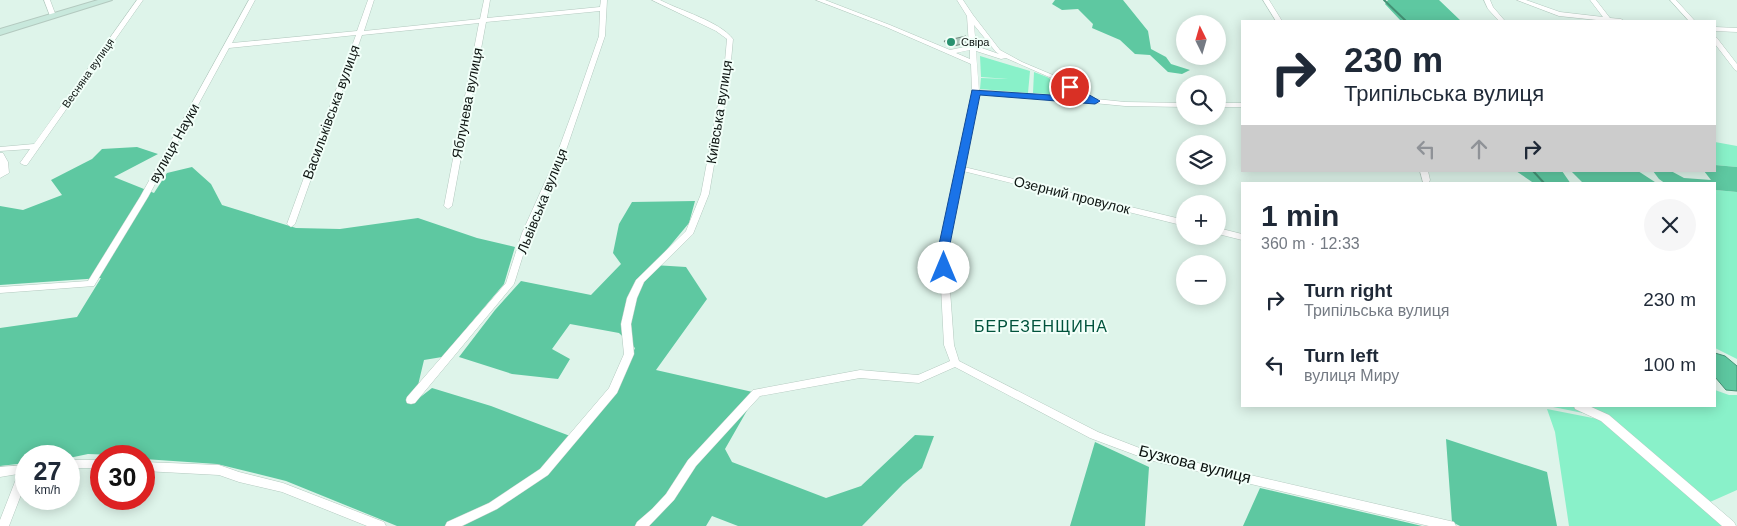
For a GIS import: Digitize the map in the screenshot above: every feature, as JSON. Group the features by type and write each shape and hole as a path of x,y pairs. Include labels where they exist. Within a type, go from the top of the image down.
{"street":[{"path":"47,0 53,16"},
{"path":"0,32 108,0"},
{"name":"Весняна вулиця","path":"24,163 140,0"},
{"name":"вулиця Науки","path":"0,290 91,284 144,196 252,0"},
{"name":"Васильківська вулиця","path":"291,224 371,0"},
{"name":"Яблунева вулиця","path":"448,206 487,0"},
{"path":"819,0 974,63"},
{"path":"960,0 970,16 998,51 1058,80 1095,101"},
{"path":"1266,0 1278,20"},
{"path":"1487,0 1490,8 1501,20"},
{"path":"1520,0 1559,14 1602,20"},
{"path":"1594,0 1608,20"},
{"path":"1673,0 1691,20"},
{"name":"Київська вулиця","path":"451,526 493,506 544,472 613,390 630,354 626,324 632,298 640,280 690,232 705,194 725,81 730,39 724,31 656,1"},
{"path":"226,46 359,34 603,4"},
{"name":"Львівська вулиця","path":"411,400 510,284 526,233 558,162 602,36 603,4"},
{"path":"642,526 665,502 685,477 692,464 757,393 860,374 919,379 955,363 949,345 943,249 976,92 970,16"},
{"path":"1716,29 1737,30"},
{"path":"1716,40 1737,69"},
{"path":"950,52 973,47 1020,63"},
{"path":"976,92 1126,104 1176,104"},
{"path":"1226,105 1241,105"},
{"path":"0,149 35,146"},
{"path":"0,155 4,162 3,175"},
{"name":"Озерний провулок","path":"959,168 1176,221"},
{"path":"1226,233 1241,237"},
{"name":"Бузкова вулиця","path":"955,363 1094,435 1149,456 1450,526"},
{"path":"1581,407 1605,418 1730,526"},
{"path":"155,467 220,470 239,477 284,488 380,526"},
{"path":"0,472 15,470"},
{"path":"3,526 15,496"}],"shaded area":[{"path":"1055,0 1123,0 1148,31 1151,49 1166,57 1171,64 1190,70 1182,74 1168,72 1150,55 1135,54 1120,40 1092,28 1093,24 1078,9 1062,10 1052,4"},
{"path":"1388,0 1439,0 1460,20 1400,20 1385,4"},
{"path":"980,56 1030,71 1028,93 980,89 981,78 1008,79 981,77"},
{"path":"1034,72 1047,77 1075,94 1074,96 1033,93"},
{"path":"1716,142 1737,146 1737,167 1716,165"},
{"path":"137,147 158,154 114,177 154,193 167,173 192,167 211,184 222,205 296,228 340,229 418,218 477,238 515,247 504,284 442,357 424,360 414,402 432,388 491,406 578,439 614,395 635,348 619,333 570,324 552,349 570,359 558,379 512,374 459,357 495,310 521,281 591,295 621,264 613,253 619,224 632,202 695,201 689,223 654,265 686,267 707,299 656,370 757,393 725,449 732,462 826,498 861,486 915,435 934,436 922,468 903,484 862,526 738,526 712,516 706,526 397,526 286,481 217,464 155,460 155,445 90,445 90,454 80,456 80,445 15,445 15,464 0,466 0,328 77,317 101,278 0,285 0,206 23,210 62,195 51,180 92,159 102,149"},
{"path":"1716,165 1737,167 1737,192 1716,190 1716,182 1663,182 1654,172 1673,172 1684,178 1711,180 1705,172 1716,172"},
{"path":"1517,172 1563,172 1570,182 1532,182"},
{"path":"1572,172 1640,172 1655,182 1582,182"},
{"path":"1716,190 1737,192 1737,359 1716,348"},
{"path":"1716,353 1725,356 1737,366 1737,391 1726,390 1716,378"},
{"path":"1716,390 1729,395 1737,395 1737,490 1710,502 1598,416 1553,407 1716,407"},
{"path":"1547,409 1603,420 1722,526 1569,526 1555,432"},
{"path":"1446,439 1547,472 1557,526 1460,526 1452,522"},
{"path":"1095,442 1149,467 1145,526 1070,526"},
{"path":"1260,488 1422,526 1243,526"}],"building":[{"path":"966,36 967,43 949,47 944,41"}],"waterway":[{"path":"1384,0 1405,20"},
{"path":"1534,172 1543,182"}],"place":[{"name":"Свіра","path":"951,42"}],"district":[{"name":"БЕРЕЗЕНЩИНА","path":"1041,326"}],"route":[{"path":"944,268 943,249 976,92 1095,101 1070,87"}]}
